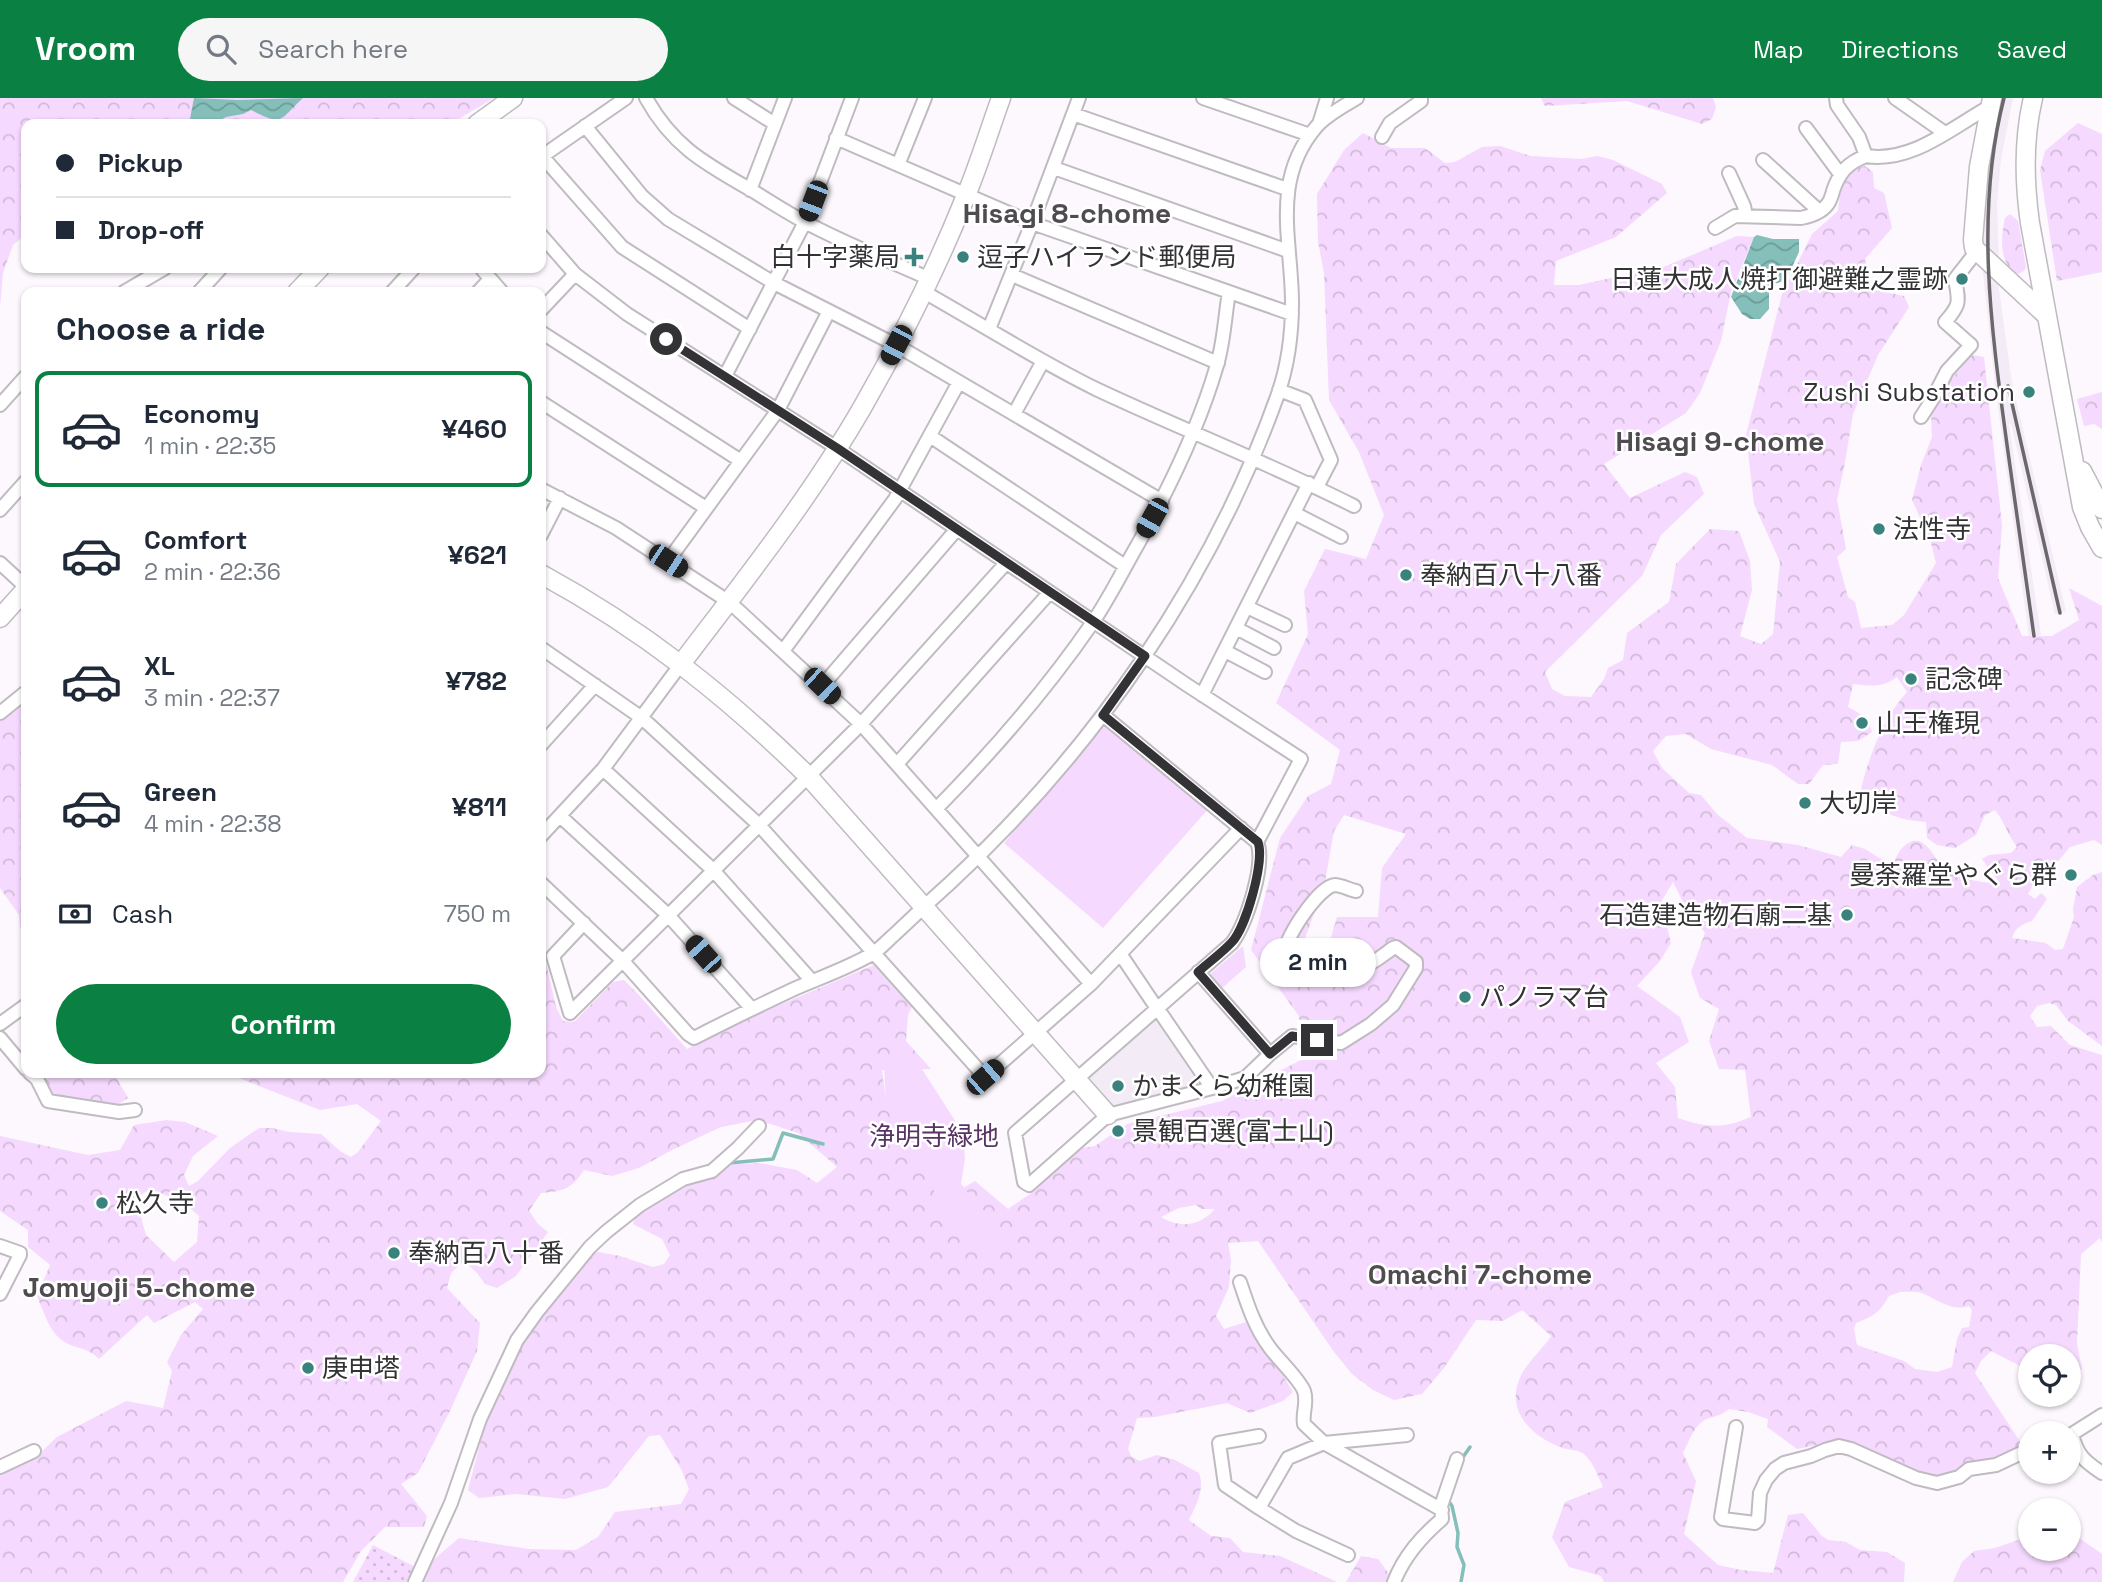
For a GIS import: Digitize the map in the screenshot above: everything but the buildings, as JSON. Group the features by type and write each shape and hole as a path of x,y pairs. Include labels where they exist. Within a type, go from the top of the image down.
{"street":[{"path":"484,119 513,98"},
{"path":"546,153 626,98"},
{"path":"646,98 656,117 689,152 804,222 927,286 989,329 1043,361 1096,389 1254,457 1354,506"},
{"path":"734,98 775,124"},
{"path":"750,190 785,98"},
{"path":"725,376 804,222 852,98"},
{"path":"898,165 925,98"},
{"path":"546,831 603,769 729,602 862,409 927,286 966,195 1001,98"},
{"path":"989,329 1054,168 1079,98"},
{"path":"1203,98 1310,135"},
{"path":"1319,124 1327,98"},
{"path":"546,888 622,960 694,1038 874,953 979,856 1047,784 1103,715 1145,656 1235,499 1279,390 1292,334 1287,189 1310,135 1319,124 1357,98"},
{"path":"1382,137 1390,123 1421,101 1421,98"},
{"path":"1836,98 1837,105 1859,137 1866,156"},
{"path":"1895,98 1945,133"},
{"path":"2033,98 2026,142 2026,191 2082,507 2102,548"},
{"path":"1715,228 1735,216 1801,218 1819,211 1829,203 1840,174 1854,160 1866,156 1895,156 1930,143 1991,102"},
{"path":"1991,102 1979,167 1973,240 1976,252 2047,316"},
{"path":"1073,114 1287,189"},
{"path":"585,126 656,211 775,283 896,345 1162,500"},
{"path":"1806,128 1840,174"},
{"path":"836,138 1032,223 1292,314"},
{"path":"1763,160 1819,211"},
{"path":"546,161 622,247 750,329"},
{"path":"1054,168 1288,251"},
{"path":"1729,173 1746,216"},
{"path":"546,241 575,274 627,314 837,448 1301,759 1258,842"},
{"path":"1921,416 1947,372 1971,345 1945,322 1959,302 1955,279 1976,252"},
{"path":"133,287 156,273"},
{"path":"302,287 315,273"},
{"path":"397,287 409,273"},
{"path":"485,273 497,287"},
{"path":"546,305 575,274"},
{"path":"1012,275 1218,363"},
{"path":"2007,278 2041,281"},
{"path":"483,287 490,279"},
{"path":"937,808 1029,709 1094,621 1162,500 1194,431 1218,363 1228,292"},
{"path":"668,561 778,410 829,311"},
{"path":"546,335 741,461"},
{"path":"1014,414 1043,361"},
{"path":"0,405 21,382"},
{"path":"783,651 900,490 958,382"},
{"path":"1202,695 1294,513 1331,460 1305,400 1279,390"},
{"path":"546,405 706,508"},
{"path":"930,436 1125,566"},
{"path":"2072,449 2102,509"},
{"path":"0,510 21,487"},
{"path":"546,491 616,527 729,602 822,686 861,724 937,808 1091,984"},
{"path":"546,525 560,498"},
{"path":"1294,513 1341,537"},
{"path":"822,686 957,529"},
{"path":"0,563 21,583"},
{"path":"583,923 553,956 570,1013 861,724 1006,563"},
{"path":"546,577 610,614 681,664 734,707 809,777 1108,1115"},
{"path":"897,764 1050,592"},
{"path":"0,618 21,594"},
{"path":"1247,607 1285,625"},
{"path":"1236,628 1274,648"},
{"path":"1225,651 1265,672"},
{"path":"546,655 642,718 759,825 985,1077 1121,955 1241,828"},
{"path":"546,739 595,685"},
{"path":"0,713 21,695"},
{"path":"1103,715 1258,842 1261,850 1258,876 1239,934 1232,943 1015,1133 1024,1182 1029,1185 1108,1115 1245,1078 1292,1036 1341,1043 1393,1006 1416,968 1416,962 1396,947 1361,969 1312,975 1296,973 1288,968 1284,958 1290,936 1305,912 1326,889 1335,885 1356,891"},
{"path":"603,769 713,870 813,981"},
{"path":"560,816 668,915 752,1009"},
{"path":"1121,955 1212,1088"},
{"path":"1198,972 1270,1054"},
{"path":"0,1024 21,1009"},
{"path":"0,1038 21,1063"},
{"path":"35,1078 48,1101 119,1112 135,1110"},
{"path":"415,1582 450,1503 486,1407 517,1340 537,1312 606,1231 640,1205 683,1179 712,1171 759,1126"},
{"path":"0,1246 20,1253 0,1294"},
{"path":"1240,1282 1249,1310 1263,1338 1304,1390 1307,1400 1304,1423 1324,1443 1442,1510"},
{"path":"2081,1428 2102,1415"},
{"path":"1736,1427 1721,1517 1755,1523 1758,1520 1760,1493 1775,1469 1784,1463 1839,1446 1916,1479 1937,1483 1959,1477 1969,1469 1996,1465 2018,1455"},
{"path":"1259,1508 1288,1458 1324,1443 1407,1435"},
{"path":"1259,1436 1219,1443 1225,1485 1296,1531 1348,1555"},
{"path":"0,1466 34,1451"},
{"path":"2081,1456 2102,1473"},
{"path":"1394,1582 1418,1540 1442,1518 1441,1506 1457,1459"}],"shaded area":[{"path":"2000,98 2013,98 2001,159 1997,202 1999,265 1983,251 1983,238 1988,157"},
{"path":"1982,263 1998,282 2012,383 2066,611 2055,614 2009,424 2041,635 2029,637 1995,385"},
{"path":"1153,1018 1158,1018 1203,1082 1201,1087 1107,1111 1082,1081"}],"green space":[{"path":"0,98 494,98 458,119 21,119 21,238 13,245 3,273 0,306"},
{"path":"1541,98 1713,98 1716,107 1712,119 1702,124 1627,101 1545,106"},
{"path":"2078,123 2102,134 2102,272 2057,281 2040,170 2045,151"},
{"path":"1363,133 1391,148 1425,148 1445,163 1455,162 1482,147 1500,146 1531,156 1581,159 1597,156 1613,160 1662,184 1667,193 1616,237 1556,261 1554,285 1579,285 1666,266 1737,236 1754,237 1731,292 1721,341 1700,393 1686,413 1604,464 1630,498 1685,472 1697,477 1704,494 1661,535 1642,576 1545,672 1552,689 1565,696 1591,697 1604,679 1608,668 1623,660 1627,633 1669,602 1676,564 1710,529 1739,531 1750,561 1752,590 1740,636 1761,644 1773,634 1780,562 1754,504 1746,435 1782,294 1812,234 1838,211 1847,177 1865,166 1873,172 1874,188 1884,193 1892,228 1865,259 1871,289 1904,296 1909,307 1878,355 1853,414 1837,499 1846,549 1837,557 1848,597 1855,602 1861,628 1892,625 1904,615 1936,563 1930,539 1912,500 1932,437 1931,414 1949,382 1972,355 1984,357 2002,525 1998,578 2022,636 2052,636 2079,620 2069,588 2102,606 2102,845 2094,840 2070,847 2054,866 2043,866 2028,894 2035,899 2041,893 2047,899 2032,921 2019,927 2012,938 2046,943 2055,950 2063,949 2074,917 2077,887 2102,872 2102,1046 2068,1021 2056,1005 2049,1003 2037,1006 2030,1016 2037,1027 2051,1026 2070,1045 2102,1055 2102,1243 2100,1238 2081,1254 2077,1344 2018,1344 2018,1365 1991,1351 1981,1361 1975,1373 2018,1438 2018,1452 1941,1479 1920,1474 1838,1441 1797,1449 1767,1427 1768,1419 1729,1409 1702,1421 1683,1453 1696,1481 1684,1534 1718,1565 1773,1573 1788,1515 1803,1513 1828,1540 1846,1542 1860,1550 1887,1552 1905,1563 1904,1582 1604,1582 1601,1576 1569,1567 1552,1537 1565,1502 1603,1487 1593,1465 1584,1454 1542,1438 1525,1423 1516,1403 1519,1380 1551,1336 1522,1310 1503,1321 1476,1320 1444,1368 1422,1394 1394,1400 1373,1390 1352,1374 1258,1241 1228,1243 1231,1260 1229,1287 1216,1316 1224,1329 1246,1322 1293,1392 1283,1401 1250,1413 1227,1403 1137,1418 1128,1449 1131,1456 1139,1461 1157,1455 1175,1460 1199,1473 1200,1491 1189,1520 1211,1536 1230,1538 1243,1552 1280,1556 1337,1582 415,1582 426,1566 459,1538 528,1549 576,1550 598,1537 615,1512 681,1504 689,1489 681,1469 660,1435 649,1436 608,1487 565,1499 516,1494 479,1498 468,1490 498,1374 522,1324 593,1251 620,1256 653,1267 664,1264 670,1255 662,1239 633,1224 635,1212 719,1165 759,1163 797,1170 817,1183 837,1167 798,1133 752,1121 721,1127 639,1168 612,1176 584,1170 575,1182 566,1188 541,1193 529,1211 548,1232 516,1276 497,1288 485,1284 464,1261 451,1273 447,1288 480,1323 477,1351 450,1411 418,1473 401,1484 427,1516 424,1527 385,1527 361,1551 343,1582 0,1582 0,1475 35,1458 57,1437 126,1401 163,1408 172,1371 167,1362 181,1335 203,1309 195,1302 154,1323 147,1315 99,1359 58,1337 47,1321 37,1296 50,1265 28,1247 28,1230 0,1211 0,1136 88,1155 120,1150 134,1125 167,1120 185,1122 218,1136 193,1156 184,1175 189,1186 198,1181 230,1148 259,1128 321,1134 351,1157 358,1152 381,1121 357,1104 320,1110 239,1078 546,1078 546,963 556,1007 563,1021 574,1022 613,982 624,980 687,1049 722,1029 874,965 912,1007 908,1015 906,1041 931,1069 882,1070 886,1099 953,1194 975,1181 1008,1209 1036,1190 1076,1149 1095,1146 1127,1124 1222,1101 1301,1060 1299,1016 1251,950 1280,838 1308,796 1331,784 1340,750 1276,703 1308,634 1304,591 1325,549 1366,559 1384,515 1359,452 1329,400 1324,273 1318,242 1317,194 1344,150","holes":["1897,677 1907,692 1878,737 1861,789 1873,804 1889,814 1926,822 1927,838 1937,845 1955,848 1976,835 1985,815 1995,810 2017,847 2011,853 1989,855 1982,859 1999,882 1988,883 1949,873 1929,849 1918,841 1903,847 1892,866 1865,849 1852,845 1841,857 1798,845 1747,838 1717,814 1701,795 1689,793 1662,768 1653,751 1666,736 1686,734 1711,749 1772,765 1798,784 1809,784 1823,765 1838,764 1841,742 1858,741 1872,732 1869,723 1848,707 1853,684 1876,685","1344,815 1406,834 1382,868 1378,917 1337,917 1325,958 1301,949 1324,887 1334,831","1673,882 1686,908 1705,933 1691,972 1700,998 1719,1009 1709,1041 1719,1069 1745,1070 1751,1117 1731,1124 1714,1126 1678,1118 1675,1087 1656,1063 1689,1042 1680,1017 1637,986 1660,961 1671,943 1661,902","150,1189 183,1202 199,1216 197,1242 174,1262 146,1235 137,1203 139,1196","1196,1205 1201,1209 1215,1209 1203,1219 1190,1224 1176,1223 1161,1217 1179,1208","1900,1292 1922,1293 1951,1306 1969,1306 1972,1310 1969,1327 1962,1328 1957,1339 1952,1367 1937,1372 1915,1369 1904,1361 1857,1345 1854,1329 1856,1323 1879,1310 1889,1296"]},
{"path":"2010,214 2018,221 2026,267 2018,274 2007,264 2002,249 2005,218"},
{"path":"2102,392 2102,429 2094,424 2084,426 2077,399"},
{"path":"21,703 21,929 19,915 0,888 0,721"},
{"path":"1105,723 1209,808 1103,928 1004,843"},
{"path":"1243,946 1246,967 1221,989 1209,975"},
{"name":"浄明寺緑地","path":"884,1063 918,1063 963,1133 965,1158 961,1184 979,1206 998,1222 999,1247 950,1233 930,1181 886,1104"},
{"path":"45,1078 117,1078 128,1098 117,1105 61,1100 46,1092 41,1084"},
{"path":"2081,1539 2102,1554 2102,1582 1953,1582 1962,1562 1974,1551 1995,1548 2018,1540 2018,1561 2081,1561"},
{"path":"373,1545 417,1568 412,1582 353,1582"},
{"path":"1361,1556 1378,1559 1389,1574 1387,1582 1346,1582"}],"water":[{"path":"194,98 303,98 280,119 251,110 222,119 190,119"},
{"path":"1757,235 1773,239 1799,239 1799,252 1786,280 1769,286 1769,309 1760,319 1750,319 1742,314 1731,297"}],"waterway":[{"path":"729,1163 773,1159 783,1133 823,1144"},
{"path":"1461,1460 1470,1447"},
{"path":"1448,1500 1458,1533 1457,1547 1464,1565 1461,1582"}],"railway":[{"path":"2004,98 1990,186 1989,275 1996,363 2034,636"},
{"path":"2008,386 2060,613"}],"place":[{"name":"白十字薬局","path":"914,257"},
{"name":"逗子ハイランド郵便局","path":"963,257"},
{"name":"日蓮大成人焼打御避難之霊跡","path":"1962,279"},
{"name":"Zushi Substation","path":"2029,392"},
{"name":"法性寺","path":"1879,529"},
{"name":"奉納百八十八番","path":"1406,575"},
{"name":"記念碑","path":"1911,679"},
{"name":"山王権現","path":"1862,723"},
{"name":"大切岸","path":"1805,803"},
{"name":"曼荼羅堂やぐら群","path":"2071,875"},
{"name":"石造建造物石廟二基","path":"1847,915"},
{"name":"パノラマ台","path":"1465,997"},
{"name":"かまくら幼稚園","path":"1118,1086"},
{"name":"景観百選(富士山)","path":"1118,1131"},
{"name":"松久寺","path":"102,1203"},
{"name":"奉納百八十番","path":"394,1253"},
{"name":"庚申塔","path":"308,1368"}],"district":[{"name":"Hisagi 8-chome","path":"1067,213"},
{"name":"Hisagi 9-chome","path":"1720,441"},
{"name":"Omachi 7-chome","path":"1480,1274"},
{"name":"Jomyoji 5-chome","path":"139,1287"}],"route":[{"path":"666,339 837,448 1145,656 1103,715 1258,842 1261,850 1258,876 1239,934 1198,972 1270,1054 1292,1036 1317,1040"}]}
